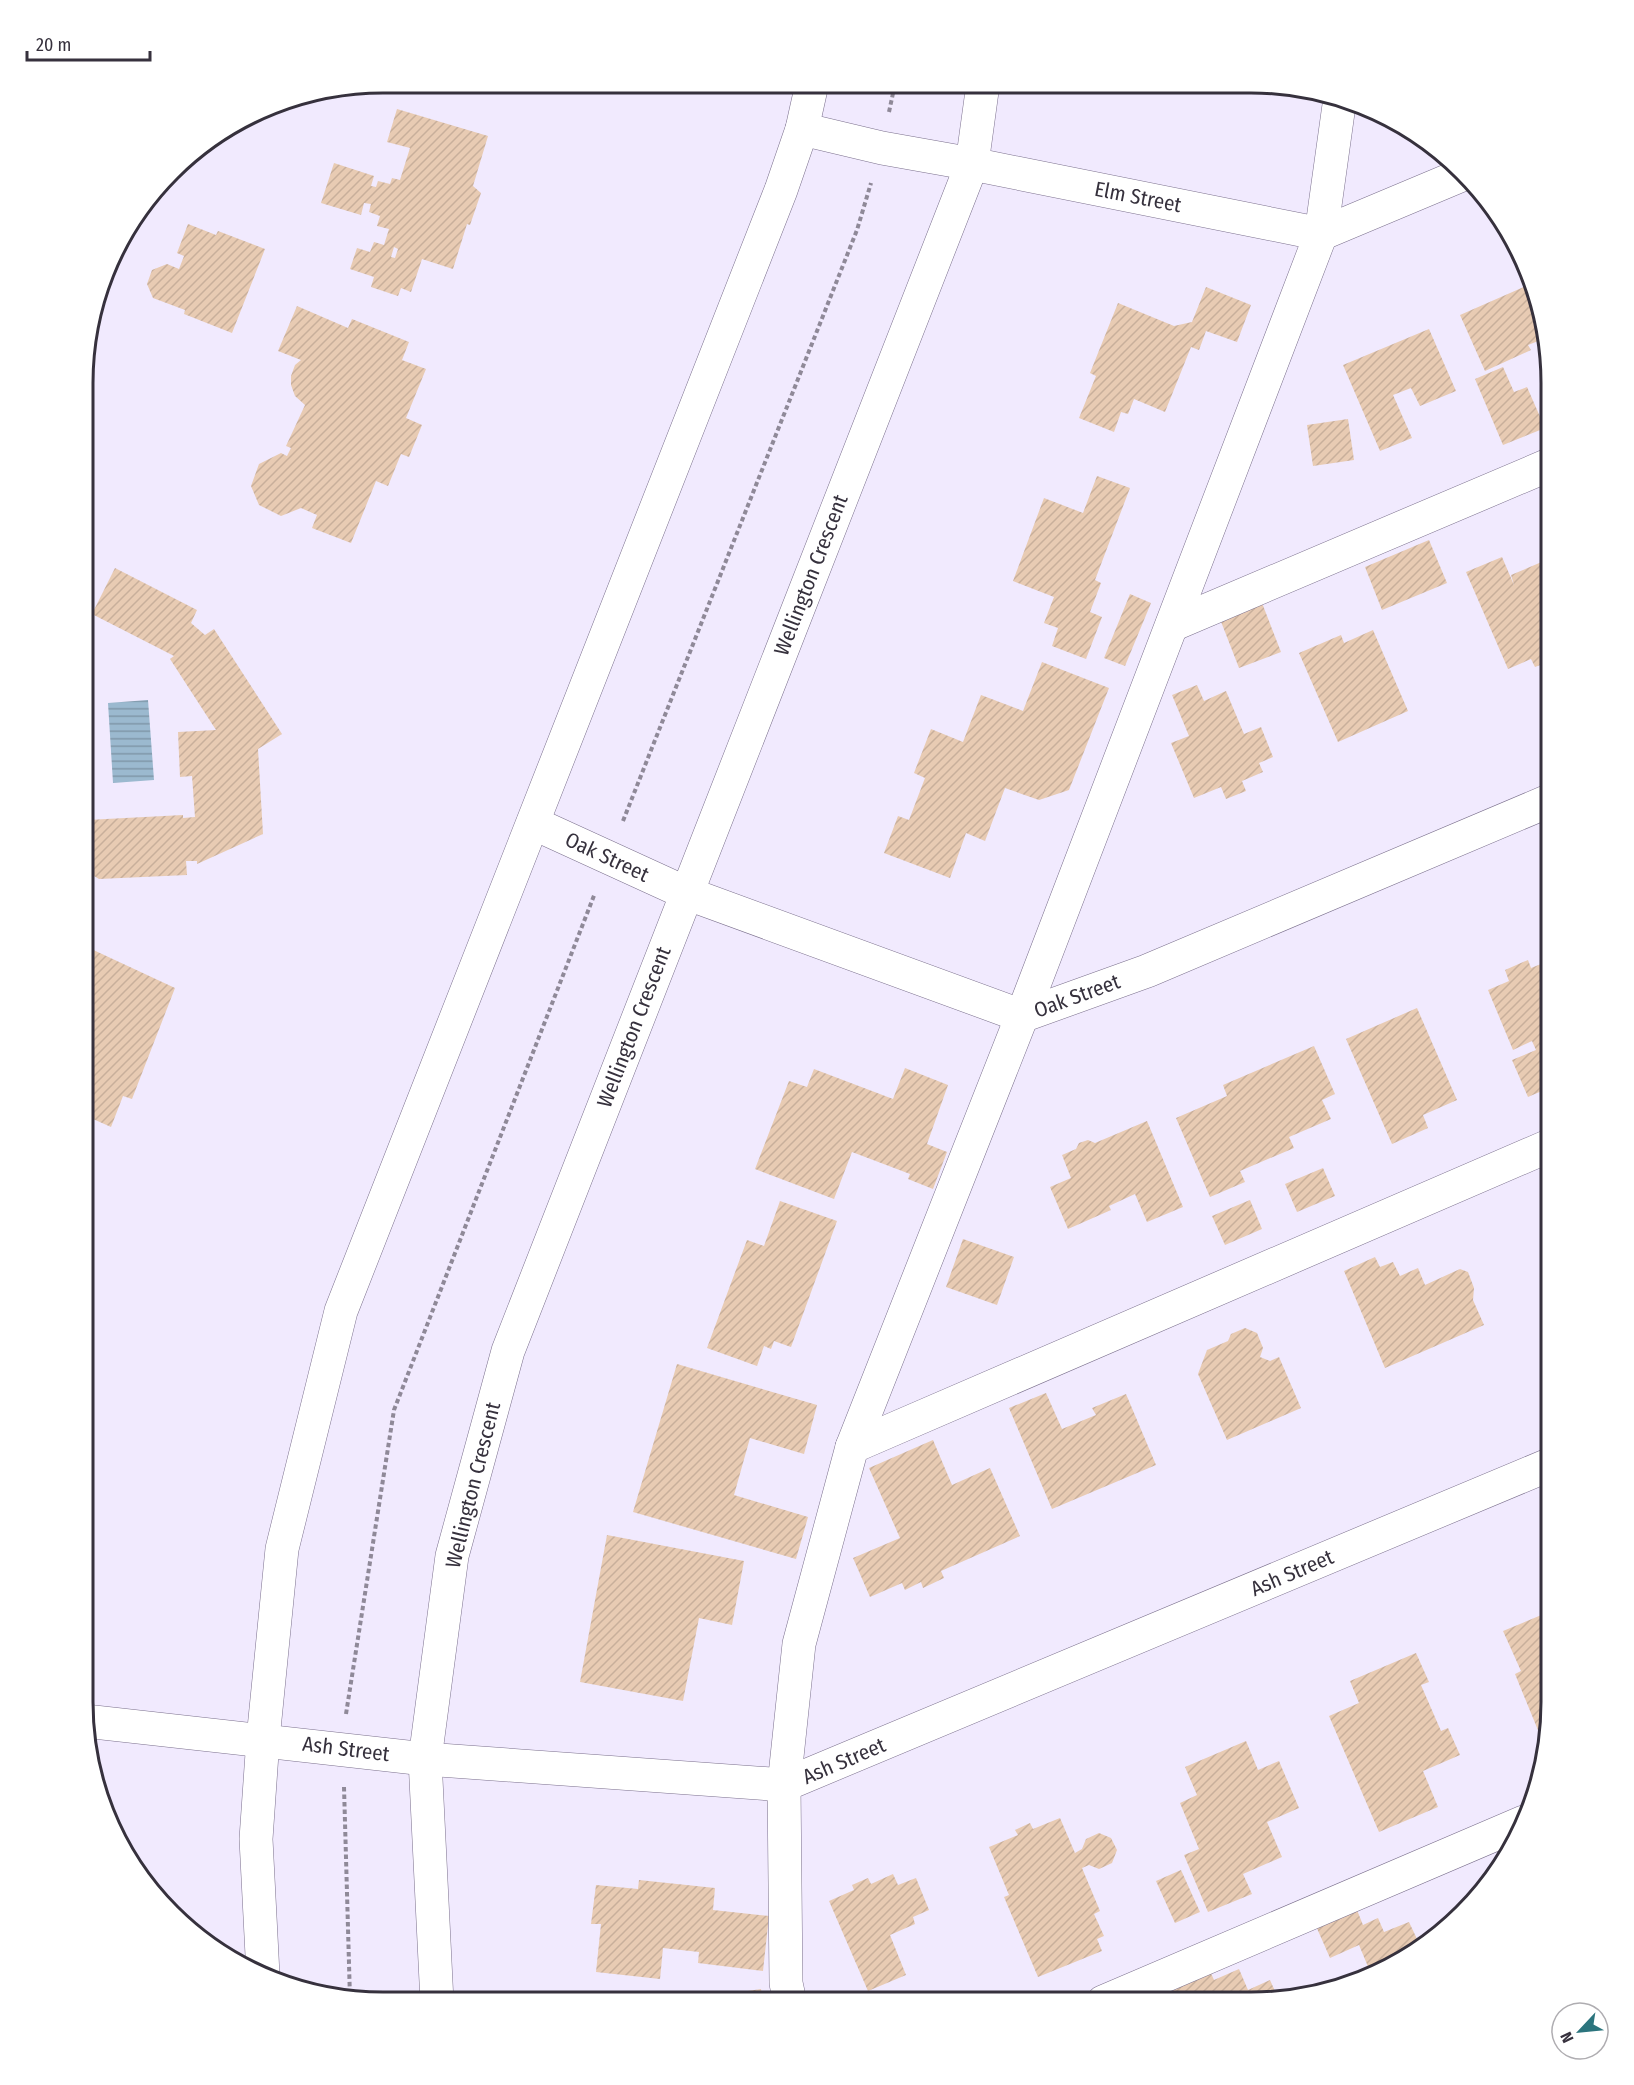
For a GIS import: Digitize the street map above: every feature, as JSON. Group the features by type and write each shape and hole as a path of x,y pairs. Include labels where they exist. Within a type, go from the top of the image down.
{"street":[{"path":"263,1966 256,1839 263,1739 282,1549 341,1311 781,190 802,129 810,93"},
{"name":"Wellington Crescent","path":"437,1992 425,1759 452,1556 508,1351 972,164 982,93"},
{"path":"788,1992 784,1785 799,1644 852,1447 1022,1016 1321,234 1339,107"},
{"name":"Elm Street","path":"802,129 882,148 1321,234"},
{"path":"1321,234 1456,178"},
{"path":"1172,625 1541,469"},
{"name":"Oak Street","path":"533,823 686,893 1022,1016 1147,971 1541,804"},
{"path":"852,1447 1541,1149"},
{"name":"Ash Street","path":"94,1722 263,1739 425,1759 784,1785 1541,1468"},
{"path":"1126,1992 1512,1827"}],"path":[{"path":"350,1990 343,1733 394,1410 608,858 857,230 882,148 893,93"}],"water":[{"path":"148,700 154,780 113,783 108,703"}],"building":[{"path":"397,109 488,136 473,186 481,193 470,225 467,224 453,269 422,259 411,292 401,288 398,296 371,287 374,277 350,269 357,248 370,252 374,242 384,245 389,229 377,226 380,216 369,212 371,204 364,203 361,215 321,203 334,163 374,176 371,186 376,187 378,181 390,184 392,178 400,180 410,148 387,142","holes":["394,247 398,249 395,258 391,257"]},
{"path":"188,224 216,235 218,231 265,249 232,333 184,314 185,310 153,298 147,284 152,270 167,264 179,269 184,256 177,253"},
{"path":"1525,286 1538,341 1528,345 1531,350 1485,371 1460,315"},
{"path":"1206,287 1251,305 1237,342 1206,331 1199,350 1191,347 1165,412 1134,399 1128,414 1121,412 1114,432 1079,418 1096,376 1090,373 1118,303 1174,326 1192,322"},
{"path":"297,306 348,328 352,319 409,342 402,360 426,369 406,418 422,425 409,457 401,454 388,486 376,481 351,543 312,528 317,515 301,508 281,516 259,505 251,486 259,464 281,453 287,456 291,448 286,446 305,405 295,396 291,385 295,365 301,360 278,351"},
{"path":"1429,329 1456,391 1420,406 1411,388 1393,395 1412,438 1380,451 1343,365"},
{"path":"1503,367 1514,392 1527,387 1541,419 1541,430 1503,445 1475,379"},
{"path":"1348,419 1354,460 1313,466 1307,425"},
{"path":"1097,476 1130,488 1095,580 1101,583 1090,612 1102,617 1086,659 1052,646 1058,628 1044,623 1054,597 1013,581 1044,498 1083,513"},
{"path":"1429,540 1447,583 1382,610 1365,567"},
{"path":"1502,557 1514,585 1511,575 1541,562 1541,665 1535,667 1531,659 1508,669 1466,572"},
{"path":"115,568 197,610 191,623 205,635 214,629 282,734 258,749 263,834 197,864 197,861 186,861 187,875 99,879 93,875 93,820 183,815 183,818 195,817 192,776 180,777 178,732 216,730 170,659 174,656 93,615"},
{"path":"1130,594 1151,603 1125,666 1104,658"},
{"path":"1262,603 1281,652 1239,668 1220,619"},
{"path":"1373,630 1408,711 1338,742 1299,653 1341,635 1344,643"},
{"path":"1042,662 1109,688 1069,790 1039,800 1005,788 985,841 966,833 950,878 884,853 898,816 909,820 925,778 914,773 931,729 963,742 981,695 1023,711"},
{"path":"1197,685 1204,701 1226,691 1244,734 1261,727 1273,757 1259,763 1263,772 1242,781 1246,791 1226,799 1221,787 1194,798 1171,743 1189,736 1172,695"},
{"path":"93,950 175,988 132,1099 123,1096 111,1127 93,1119"},
{"path":"1528,960 1531,968 1541,964 1541,1091 1528,1097 1512,1060 1536,1050 1532,1041 1513,1050 1488,990 1509,981 1505,970"},
{"path":"1417,1008 1457,1100 1423,1115 1428,1128 1392,1144 1346,1039"},
{"path":"1314,1046 1335,1094 1322,1100 1331,1119 1289,1137 1294,1148 1240,1171 1245,1182 1210,1197 1176,1118 1227,1096 1223,1085"},
{"path":"905,1068 948,1085 927,1144 947,1152 933,1189 908,1179 910,1174 852,1152 834,1199 755,1169 789,1081 807,1087 814,1069 893,1099"},
{"path":"1147,1121 1183,1207 1147,1222 1135,1194 1109,1206 1111,1210 1068,1229 1050,1187 1071,1178 1062,1155 1076,1149 1079,1143 1088,1140 1095,1143"},
{"path":"1323,1168 1335,1196 1297,1212 1285,1184"},
{"path":"1250,1200 1262,1229 1225,1245 1212,1216"},
{"path":"780,1201 837,1221 791,1347 774,1341 771,1349 764,1346 757,1366 707,1348 747,1240 764,1246"},
{"path":"963,1239 1014,1257 997,1305 946,1287"},
{"path":"1375,1257 1380,1267 1393,1262 1400,1276 1418,1268 1425,1285 1460,1269 1468,1272 1474,1288 1473,1300 1484,1325 1385,1368 1344,1271"},
{"path":"1245,1328 1257,1333 1263,1348 1260,1357 1270,1361 1279,1357 1301,1408 1227,1440 1198,1374 1207,1350 1228,1341 1231,1334"},
{"path":"677,1364 817,1405 804,1454 750,1438 734,1495 808,1517 796,1559 633,1512"},
{"path":"1046,1393 1062,1429 1096,1415 1092,1408 1126,1394 1156,1465 1052,1509 1009,1408"},
{"path":"933,1440 952,1485 990,1468 1020,1536 941,1571 944,1578 923,1588 921,1582 905,1590 902,1583 870,1597 853,1558 900,1538 869,1468"},
{"path":"607,1535 744,1561 732,1625 699,1618 683,1701 580,1682"},
{"path":"1541,1615 1539,1734 1515,1674 1521,1671 1503,1631"},
{"path":"1416,1653 1429,1682 1421,1685 1441,1731 1448,1728 1460,1755 1423,1771 1438,1807 1379,1832 1329,1716 1359,1703 1350,1681"},
{"path":"1246,1741 1258,1770 1279,1761 1299,1808 1267,1822 1282,1857 1243,1874 1252,1894 1208,1912 1184,1855 1199,1849 1180,1803 1197,1795 1185,1767"},
{"path":"1060,1818 1075,1853 1082,1849 1086,1839 1099,1833 1111,1838 1117,1850 1112,1863 1099,1869 1089,1865 1082,1868 1100,1911 1094,1914 1104,1936 1097,1939 1102,1951 1038,1977 1004,1897 1009,1895 989,1847 1018,1835 1015,1830 1030,1823 1033,1829"},
{"path":"1181,1870 1200,1912 1175,1923 1156,1881"},
{"path":"893,1874 898,1885 916,1878 929,1910 913,1917 915,1924 890,1935 906,1975 868,1991 829,1901 854,1890 852,1885 868,1878 871,1884"},
{"path":"639,1880 715,1888 713,1910 769,1916 763,1971 698,1963 699,1952 663,1948 660,1979 596,1972 601,1924 591,1924 596,1885 638,1889"},
{"path":"1353,1900 1363,1925 1378,1918 1384,1932 1409,1922 1417,1939 1419,1938 1368,1967 1359,1945 1330,1958 1312,1917"},
{"path":"1205,1960 1214,1980 1239,1969 1248,1990 1270,1980 1275,1991 1173,1992 1166,1977"},
{"path":"761,1989 761,1992 741,1992"}]}
